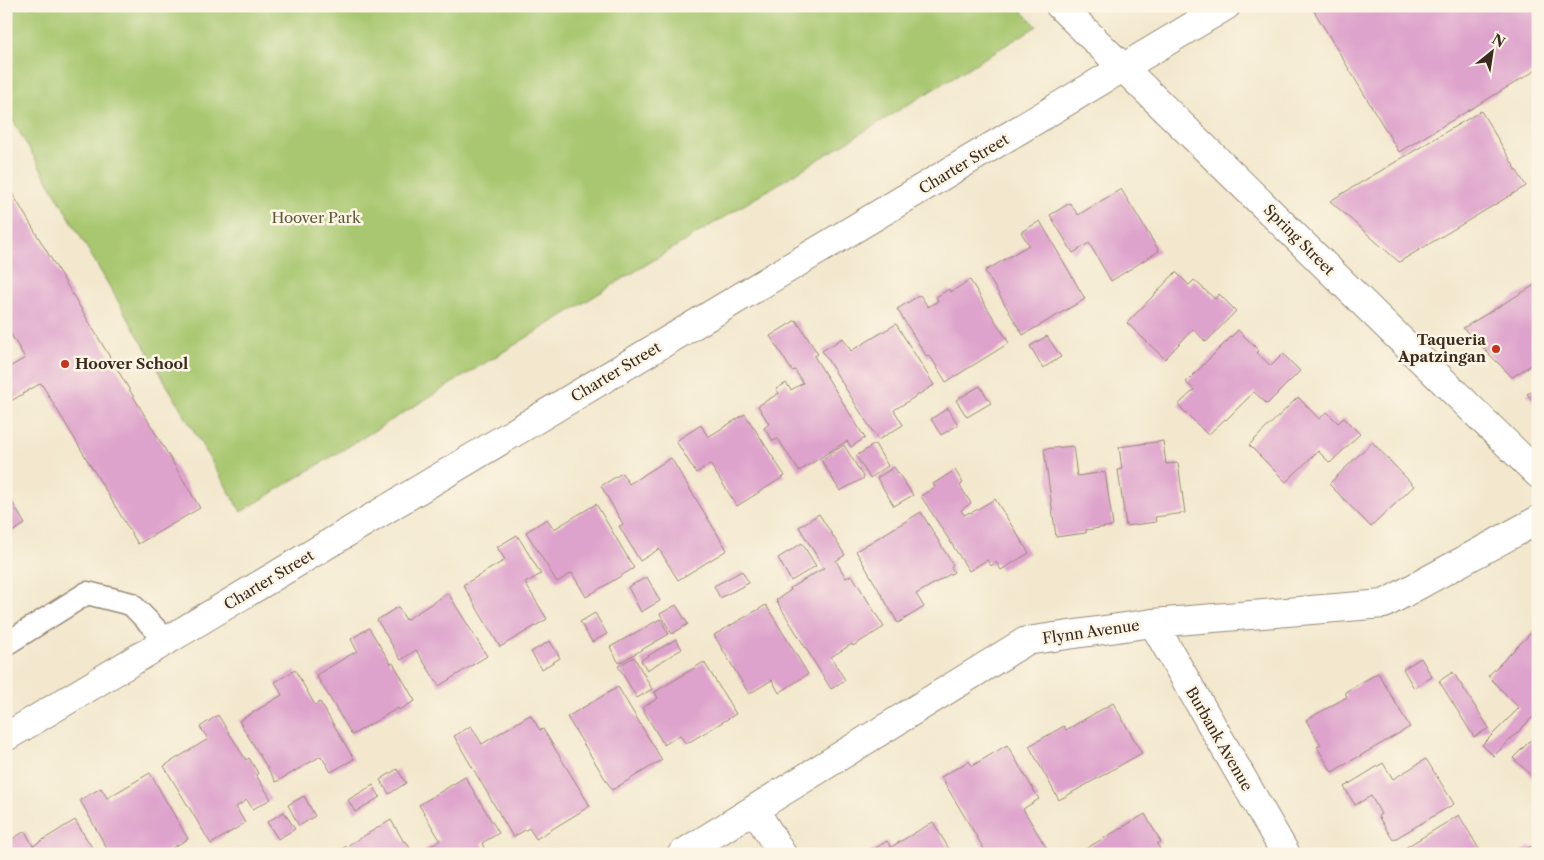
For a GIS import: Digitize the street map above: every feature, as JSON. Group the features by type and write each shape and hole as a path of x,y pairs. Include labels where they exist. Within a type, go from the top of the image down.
{"street":[{"name":"Spring Street","path":"1060,6 1538,474"},
{"name":"Charter Street","path":"6,737 1226,6"},
{"name":"Flynn Avenue","path":"682,854 1026,641 1153,623 1384,604 1538,520"},
{"name":"Burbank Avenue","path":"1153,623 1286,854"},
{"path":"755,810 782,854"}],"lane":[{"path":"6,644 87,593 131,604 167,641"}],"green space":[{"name":"Hoover Park","path":"6,6 1017,6 1037,26 241,512 6,109"}],"building":[{"path":"1311,6 1538,6 1538,69 1399,152"},
{"path":"1481,111 1526,186 1399,262 1330,201"},
{"name":"Hoover School","path":"6,183 200,508 138,544 41,383 6,404 6,369 25,358 6,326"},
{"path":"1121,189 1159,251 1111,281 1089,243 1073,253 1050,215 1070,203 1078,215"},
{"path":"1040,221 1085,299 1023,335 985,271 1029,245 1021,232"},
{"path":"1176,272 1189,285 1194,280 1215,299 1219,294 1236,311 1206,342 1193,329 1165,359 1127,323"},
{"path":"970,280 1009,343 946,382 930,356 927,357 897,309 920,295 928,307 938,301 936,297 949,289 951,292"},
{"path":"1538,283 1538,361 1512,377 1463,328"},
{"path":"796,320 818,354 814,356 865,438 851,447 847,441 799,471 778,439 773,441 764,428 769,424 758,406 779,393 776,389 786,383 791,390 803,383 795,370 792,371 770,336"},
{"path":"896,324 934,385 894,410 903,425 878,440 822,351 843,338 851,351"},
{"path":"1238,330 1259,351 1257,353 1271,366 1283,354 1300,371 1267,404 1254,392 1208,435 1178,405 1194,390 1186,382"},
{"path":"1047,336 1061,357 1043,368 1030,346"},
{"path":"980,386 991,403 967,417 956,400"},
{"path":"1538,388 1538,406 1527,394"},
{"path":"1298,397 1319,419 1327,412 1338,423 1344,418 1360,434 1330,463 1318,451 1286,482 1249,445"},
{"path":"948,408 958,425 941,435 931,419"},
{"path":"745,414 785,476 737,506 710,464 696,473 676,441 701,425 708,437"},
{"path":"1163,441 1166,464 1178,463 1185,513 1155,517 1156,522 1126,526 1118,470 1122,469 1119,447"},
{"path":"1372,442 1414,486 1371,527 1329,484"},
{"path":"875,444 888,466 870,478 856,456"},
{"path":"844,445 864,478 840,491 821,460"},
{"path":"1073,446 1077,476 1105,472 1113,526 1086,530 1086,533 1056,537 1044,449"},
{"path":"671,458 727,550 678,580 659,549 640,561 619,526 623,524 601,486 622,473 629,484"},
{"path":"894,467 913,495 894,506 877,478"},
{"path":"955,470 963,483 960,486 971,503 961,510 964,515 995,499 1029,553 1001,570 996,562 991,566 987,560 969,571 921,496 935,487 933,484"},
{"path":"6,492 25,524 6,536"},
{"path":"596,504 634,568 586,597 572,573 557,582 526,532 547,519 554,529"},
{"path":"921,512 953,565 951,567 954,572 916,594 924,607 898,623 856,551"},
{"path":"819,514 845,555 836,561 846,578 852,575 884,627 831,657 845,680 831,689 776,600 791,590 790,588 824,568 799,527"},
{"path":"517,535 541,574 525,583 547,619 500,647 463,585 505,560 497,547"},
{"path":"802,543 816,566 791,581 778,558"},
{"path":"742,571 749,583 720,598 714,586"},
{"path":"647,577 660,601 641,612 628,587"},
{"path":"448,593 487,656 439,686 416,650 401,660 377,620 398,607 406,620"},
{"path":"676,605 688,624 672,634 660,614"},
{"path":"766,605 808,674 779,693 772,680 749,694 714,635"},
{"path":"595,613 607,634 592,642 580,622"},
{"path":"660,619 669,634 619,663 610,647"},
{"path":"1538,626 1538,712 1494,756 1482,745 1519,708 1488,676"},
{"path":"369,628 391,664 393,663 415,701 399,710 398,708 352,735 316,675 357,651 351,639"},
{"path":"676,639 682,649 647,670 641,660"},
{"path":"550,641 560,658 542,669 531,652"},
{"path":"634,657 652,689 637,698 618,666"},
{"path":"1421,658 1432,677 1414,688 1403,669"},
{"path":"704,662 736,714 686,744 680,735 664,745 642,708 658,698 655,692"},
{"path":"295,670 315,705 320,702 354,759 331,772 321,756 276,782 239,721 282,695 275,682"},
{"path":"1453,672 1489,728 1474,737 1439,681"},
{"path":"1378,673 1410,727 1332,772 1317,747 1321,745 1306,720 1347,697 1345,692"},
{"path":"618,687 662,760 612,790 567,717"},
{"path":"1113,703 1142,753 1059,800 1029,746 1064,726 1066,730"},
{"path":"218,715 246,760 249,758 258,773 256,775 271,799 253,809 247,800 236,807 245,823 211,844 164,766 208,739 200,727"},
{"path":"530,715 540,730 543,729 590,806 536,839 529,828 513,837 454,736 471,726 482,744"},
{"path":"1538,733 1538,782 1513,758"},
{"path":"1007,745 1039,799 1023,809 1047,849 1039,854 987,854 941,777 969,761 972,766"},
{"path":"1426,759 1454,804 1393,840 1378,816 1381,814 1371,796 1355,805 1344,787 1383,763 1393,779"},
{"path":"397,769 406,783 389,794 380,780"},
{"path":"150,773 188,839 162,854 110,854 80,800 101,788 107,798"},
{"path":"465,777 499,833 482,843 485,850 478,854 426,854 424,850 440,840 419,805"},
{"path":"373,785 380,797 355,812 348,800"},
{"path":"304,796 315,816 299,826 288,805"},
{"path":"284,812 295,829 278,839 267,822"},
{"path":"1145,814 1161,842 1157,844 1163,854 1084,854 1082,851"},
{"path":"1459,815 1482,854 1395,854"},
{"path":"75,820 96,854 10,854 6,848 6,843 25,831 33,846"},
{"path":"391,820 413,854 333,854"},
{"path":"933,822 952,854 866,854 887,841 891,847"},
{"path":"1531,846 1536,854 1517,854"}],"place":[{"name":"Taqueria Apatzingan","path":"1496,349"},
{"name":"Hoover School","path":"65,364"}]}
